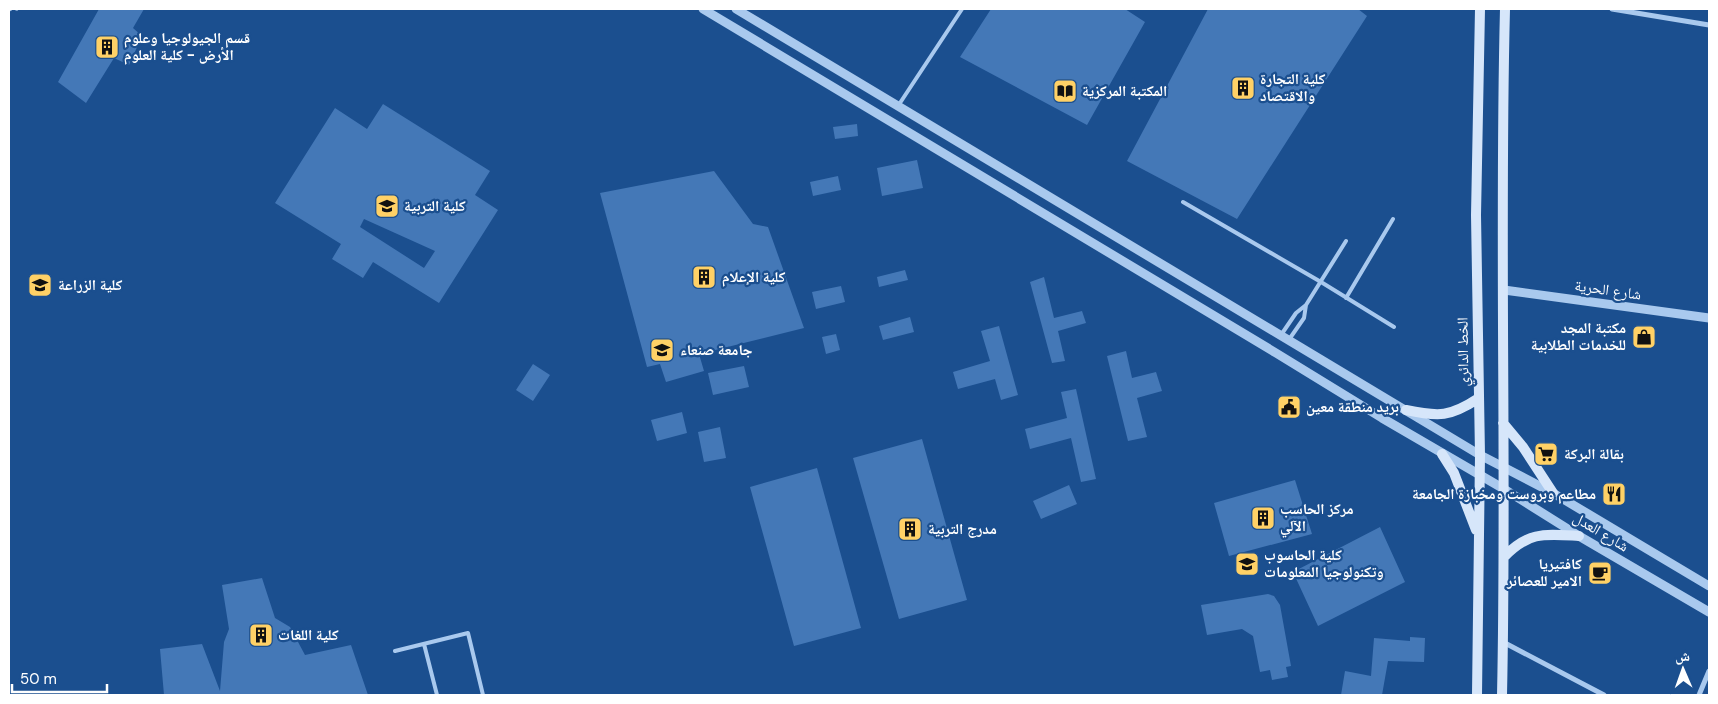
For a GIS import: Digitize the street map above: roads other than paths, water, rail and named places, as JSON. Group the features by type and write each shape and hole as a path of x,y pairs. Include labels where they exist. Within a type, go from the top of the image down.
{"main road":[{"name":"الخط الدائري","path":"1477,695 1480,455 1476,215 1480,9"},
{"path":"1502,695 1504,290 1502,142 1505,9"},
{"path":"1406,410 1438,415 1452,413 1479,398"},
{"path":"1503,423 1523,447 1553,493"},
{"path":"1442,454 1454,473 1479,536"},
{"path":"1504,557 1516,545 1529,538 1549,534 1579,536"}],"street":[{"name":"شارع العدل","path":"703,9 1442,454 1709,612"},
{"name":"شارع العدل","path":"736,9 1480,455 1553,493 1709,586"},
{"path":"1612,9 1709,25"},
{"name":"شارع الحرية","path":"1504,290 1709,318"},
{"path":"1276,353 1285,338"},
{"path":"1503,642 1604,695"},
{"path":"1699,695 1709,671"}],"lane":[{"path":"898,106 962,9"},
{"path":"1182,202 1321,282 1394,327"},
{"path":"1346,298 1393,219"},
{"path":"1285,338 1304,318 1306,306 1346,240"},
{"path":"1285,338 1296,313 1306,306"},
{"path":"395,651 468,633 483,695"},
{"path":"424,644 438,695"}],"place":[{"name":"قسم الجيولوجيا وعلوم الأرض - كلية العلوم","path":"107,47"},
{"name":"كلية التجارة والاقتصاد","path":"1243,88"},
{"name":"المكتبة المركزية","path":"1065,91"},
{"name":"كلية التربية","path":"387,206"},
{"name":"كلية الإعلام","path":"704,277"},
{"name":"كلية الزراعة","path":"40,285"},
{"name":"مكتبة المجد للخدمات الطلابية","path":"1644,337"},
{"name":"جامعة صنعاء","path":"662,350"},
{"name":"بريد منطقة معين","path":"1289,407"},
{"name":"بقالة البركة","path":"1546,454"},
{"name":"مطاعم وبروست ومخبازة الجامعة","path":"1614,494"},
{"name":"مركز الحاسب الآلي","path":"1263,518"},
{"name":"مدرج التربية","path":"910,529"},
{"name":"كلية الحاسوب وتكنولوجيا المعلومات","path":"1247,564"},
{"name":"كافتيريا الامير للعصائر","path":"1600,573"},
{"name":"كلية اللغات","path":"261,635"}]}
